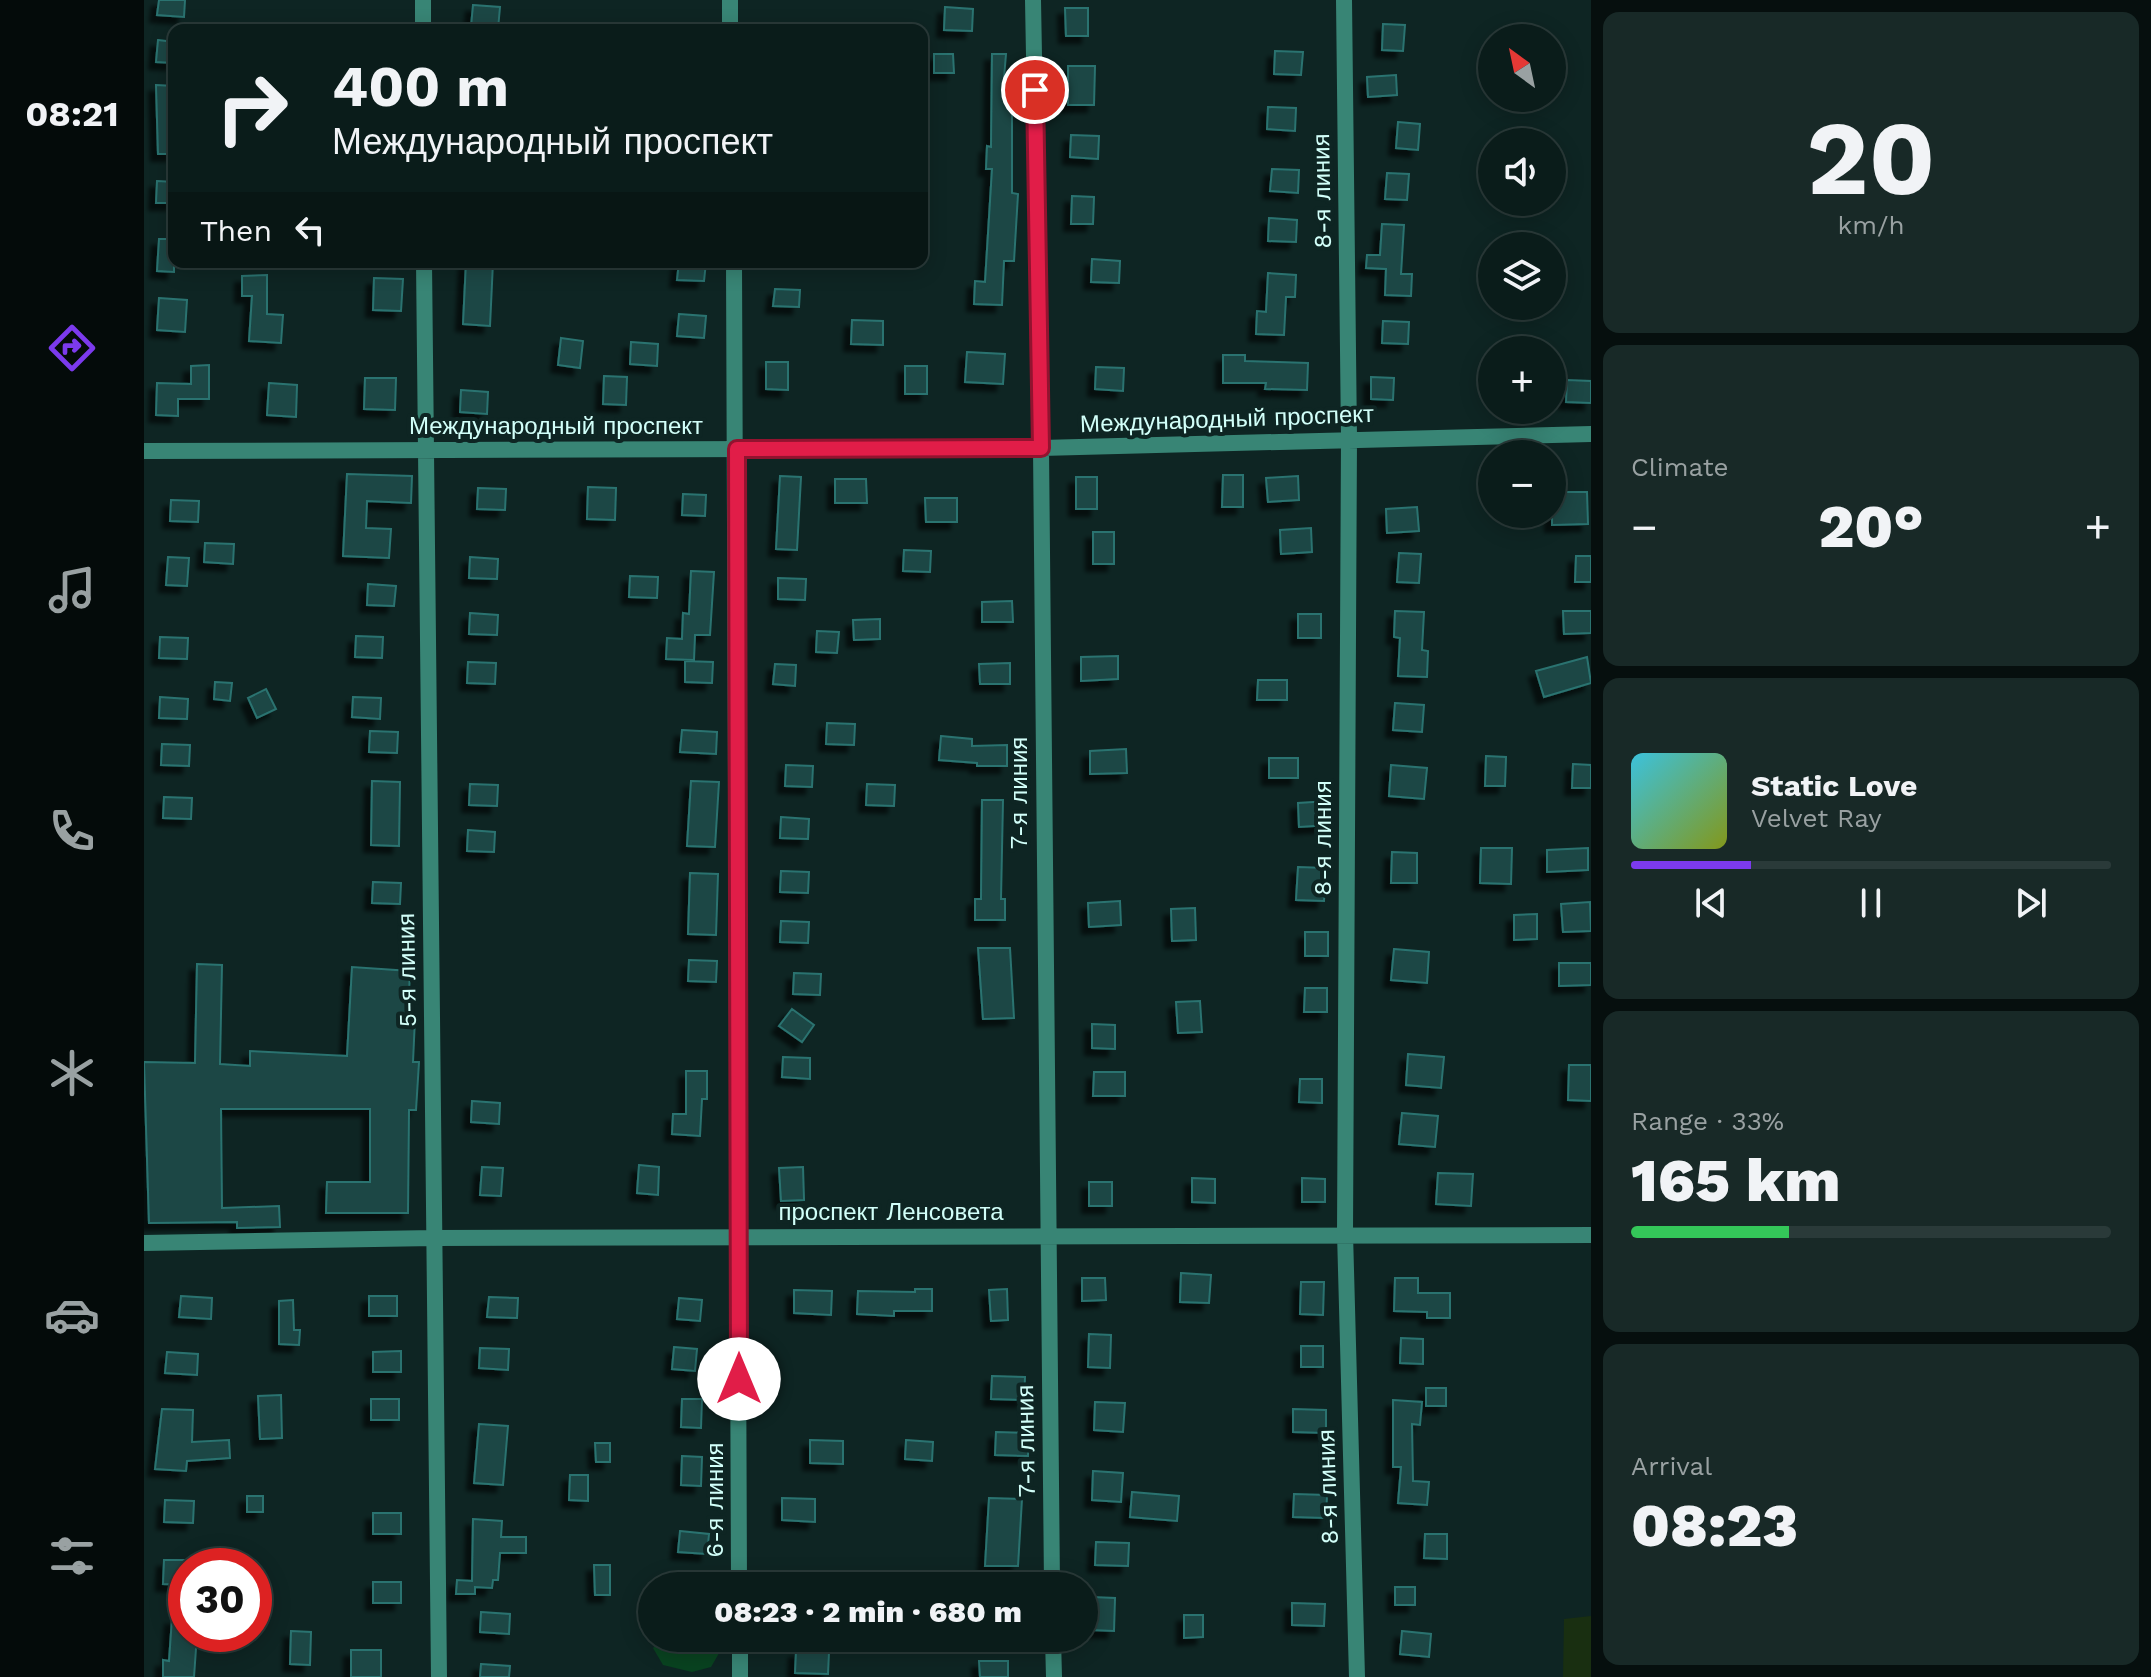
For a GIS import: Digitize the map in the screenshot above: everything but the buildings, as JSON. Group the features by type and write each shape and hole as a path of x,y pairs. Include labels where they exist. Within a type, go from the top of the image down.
{"street":[{"path":"423,0 423,24"},
{"path":"730,0 730,24"},
{"name":"7-я линия","path":"1033,0 1041,448 1046,1235 1052,1572"},
{"name":"8-я линия","path":"1344,0 1349,438 1345,1233 1357,1677"},
{"name":"5-я линия","path":"424,268 439,1677"},
{"name":"6-я линия","path":"734,268 739,1572"},
{"name":"Международный проспект","path":"144,451 1041,448 1591,434"},
{"name":"проспект Ленсовета","path":"144,1243 434,1238 1345,1233 1591,1235"},
{"path":"740,1652 740,1677"},
{"path":"1053,1652 1054,1677"}],"shaded area":[{"path":"1591,1616 1591,1677 1563,1677 1564,1619"},
{"path":"655,1652 720,1652 711,1667 692,1672 663,1665"}],"route":[{"path":"739,1379 737,449 1041,448 1035,90"}]}
